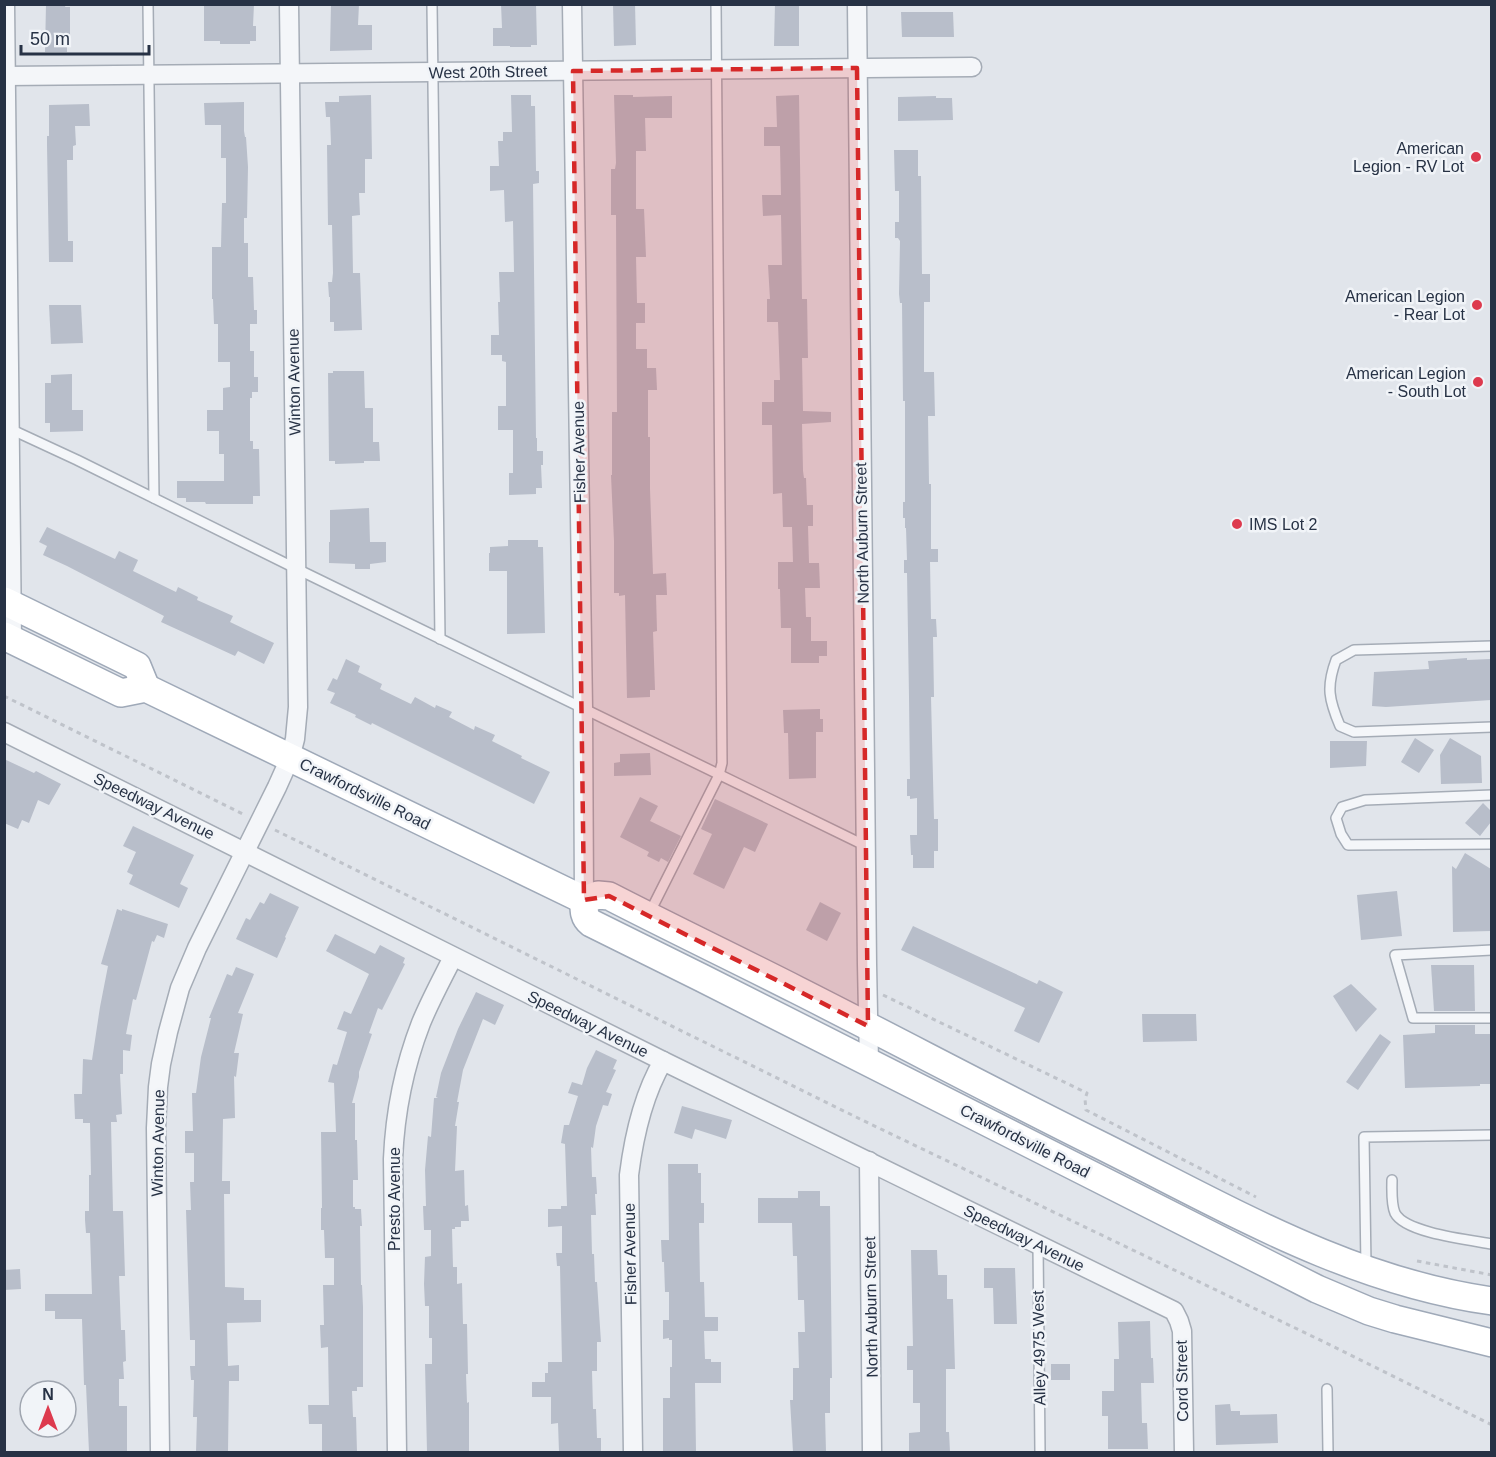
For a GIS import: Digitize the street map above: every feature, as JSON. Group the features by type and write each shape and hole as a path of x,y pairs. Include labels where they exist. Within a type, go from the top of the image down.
{"main road":[{"path":"8,603 137,666 146,687 121,693 8,637"},
{"name":"Crawfordsville Road","path":"146,687 584,900 604,894 609,896 1277,1234 1366,1271 1419,1287 1491,1301"},
{"name":"Crawfordsville Road","path":"584,900 584,915 591,923 1342,1300 1395,1319 1491,1343"}],"street":[{"path":"5,4 8,637"},
{"name":"Winton Avenue","path":"160,1452 156,1128 161,1064 171,1017 185,973 277,787 290,758 295,739 298,693 297,569 288,4"},
{"name":"Fisher Avenue","path":"572,4 584,900"},
{"name":"North Auburn Street","path":"856,4 869,1062"},
{"name":"West 20th Street","path":"5,76 972,67"},
{"name":"Speedway Avenue","path":"4,732 453,957 1174,1311"},
{"name":"Presto Avenue","path":"397,1452 393,1159 397,1112 407,1065 422,1020 453,957"},
{"name":"Fisher Avenue","path":"633,1452 629,1175 639,1119 652,1082 663,1060"},
{"name":"North Auburn Street","path":"869,1161 872,1452"},
{"name":"Cord Street","path":"1174,1311 1182,1331 1184,1452"}],"lane":[{"path":"148,4 154,498"},
{"path":"432,4 440,639"},
{"path":"648,916 719,775 722,763 716,4"},
{"path":"7,427 866,846"},
{"path":"1491,646 1354,650 1336,660 1330,676 1330,694 1340,726 1354,732 1491,727"},
{"path":"1491,795 1365,800 1342,807 1336,818 1341,834 1348,845 1491,844"},
{"path":"1491,950 1395,955 1413,1018 1491,1018"},
{"path":"1366,1271 1364,1137 1491,1135"},
{"path":"1392,1180 1393,1204 1395,1213 1401,1221 1425,1231 1491,1244"},
{"name":"Alley 4975 West","path":"1038,1244 1040,1452"},
{"path":"1327,1389 1328,1452"}],"path":[{"path":"4,696 242,814"},
{"path":"276,831 860,1119 1318,1339 1491,1425"},
{"path":"867,990 886,996 1087,1093 1086,1110 1265,1202"},
{"path":"1416,1261 1491,1275"}],"highlighted area":[{"path":"857,68 868,1026 609,896 584,900 573,71"}],"building":[{"path":"46,4 66,4 65,7 70,7 70,37 67,37 67,52 45,52"},
{"path":"204,4 254,4 253,26 256,26 256,41 250,41 250,44 220,44 220,41 204,41"},
{"path":"331,4 359,4 358,25 372,25 372,50 330,51"},
{"path":"501,4 536,4 537,45 531,45 531,47 493,46 493,28 502,28"},
{"path":"613,4 635,4 636,45 614,46"},
{"path":"775,4 799,4 799,46 774,46"},
{"path":"901,12 953,12 954,37 902,37"},
{"path":"371,95 372,159 365,159 365,193 359,193 360,215 352,216 353,273 360,273 362,330 334,331 334,322 330,322 328,282 332,282 333,273 332,225 328,225 327,145 331,145 330,117 326,117 325,102 339,102 339,96"},
{"path":"511,95 531,95 531,106 535,106 536,171 539,171 539,183 533,184 536,438 537,451 543,451 543,465 541,465 542,488 536,488 536,494 509,495 509,473 513,473 513,430 498,430 498,406 506,406 506,362 502,361 502,355 491,355 491,335 499,335 499,272 514,272 513,221 505,222 504,190 490,191 490,166 499,166 498,141 503,141 503,132 512,132"},
{"path":"614,95 672,96 672,118 645,118 646,151 636,151 636,209 644,209 646,257 636,257 637,303 645,303 645,323 636,323 636,349 647,349 647,368 656,368 657,390 648,390 653,574 666,573 667,595 656,595 657,631 653,632 655,690 650,690 650,697 627,698 625,595 619,596 619,593 614,593 611,475 612,412 617,412 616,215 611,215 611,169 615,169 616,163"},
{"path":"799,95 802,299 807,299 808,358 802,358 803,411 831,412 831,422 802,424 803,471 804,478 806,478 807,505 813,505 813,526 808,526 809,563 819,563 820,588 805,588 806,617 811,617 811,641 827,641 827,656 819,656 819,663 791,663 791,628 781,628 778,562 793,562 792,527 783,527 782,493 773,494 772,425 762,425 762,402 774,402 774,380 780,380 778,322 767,322 767,299 770,299 768,265 782,265 781,215 763,216 762,195 781,195 780,146 764,146 764,127 777,127 776,96"},
{"path":"936,96 936,98 952,98 953,120 898,121 898,97"},
{"path":"244,102 248,167 244,243 248,243 248,277 253,277 254,310 257,310 257,324 250,324 250,351 254,351 254,377 258,377 258,392 252,392 252,398 250,398 250,441 253,441 253,449 259,449 260,496 253,496 253,504 186,502 186,498 177,498 177,481 224,481 224,454 219,454 219,431 207,431 207,410 223,410 223,388 230,387 230,362 218,362 218,324 214,324 212,299 212,247 221,247 222,203 226,203 226,158 221,158 221,125 205,125 204,103"},
{"path":"89,104 90,126 75,126 76,145 73,146 73,160 67,160 68,241 73,241 73,262 49,262 47,136 49,136 49,105"},
{"path":"894,150 918,150 918,176 921,176 922,274 930,274 930,302 924,302 924,372 934,372 935,416 928,416 929,484 931,484 931,549 938,549 938,562 930,562 931,619 936,619 937,637 933,637 934,697 931,697 934,819 938,819 938,851 934,851 934,868 913,868 910,835 917,835 917,798 910,799 910,796 907,796 907,779 910,779 907,573 904,573 904,560 907,560 906,528 905,518 903,518 905,401 903,401 902,303 900,303 899,294 900,241 895,238 895,222 899,222 899,191 895,191"},
{"path":"49,305 81,305 83,343 51,344"},
{"path":"333,371 364,371 365,408 373,408 373,442 379,442 380,461 335,464 335,461 329,461 328,373 333,373"},
{"path":"72,374 72,410 83,410 83,431 50,432 50,423 45,423 45,383 51,383 51,375"},
{"path":"369,508 370,542 386,542 386,562 370,564 370,569 355,569 355,564 329,563 330,510"},
{"path":"47,527 115,559 119,551 138,560 133,571 176,592 178,587 198,597 197,600 233,616 230,622 274,643 264,664 238,651 235,656 161,622 164,616 43,555 47,546 39,542"},
{"path":"508,540 538,540 538,547 543,547 545,633 507,634 507,571 489,571 489,553 490,547 508,546"},
{"path":"1467,658 1467,660 1490,659 1491,700 1372,706 1374,672 1429,669 1428,661"},
{"path":"346,659 360,666 358,672 382,684 380,689 411,704 415,697 435,708 436,705 452,712 449,717 474,730 475,726 495,735 492,741 550,772 534,804 330,703 335,693 327,690 333,678 337,680"},
{"path":"820,709 823,732 816,732 816,778 789,779 788,733 784,733 783,710"},
{"path":"1415,738 1434,750 1419,773 1401,762"},
{"path":"1450,738 1481,756 1482,783 1441,784 1440,755"},
{"path":"1330,741 1367,741 1366,766 1330,768"},
{"path":"650,753 651,775 614,776 614,763 620,762 620,754"},
{"path":"4,759 34,773 36,771 61,784 49,805 38,800 29,823 22,820 18,829 4,823"},
{"path":"640,797 658,806 650,821 681,836 668,862 661,858 659,862 647,856 649,852 620,837"},
{"path":"715,799 768,824 755,852 744,847 724,889 693,874 712,834 701,829"},
{"path":"1483,803 1491,811 1491,822 1480,836 1465,823"},
{"path":"133,826 194,855 180,884 188,888 179,908 129,884 133,875 127,872 136,852 123,846"},
{"path":"1465,853 1491,869 1491,931 1453,932 1452,866 1456,869"},
{"path":"1397,891 1402,936 1361,940 1357,895"},
{"path":"270,893 299,907 277,958 236,939 246,918 250,920 260,902 264,904"},
{"path":"820,902 841,913 827,941 806,930"},
{"path":"117,909 168,924 164,938 157,935 154,942 152,941 136,1000 133,999 126,1034 132,1035 130,1051 123,1050 123,1074 120,1074 122,1114 116,1115 117,1122 111,1122 113,1211 123,1211 125,1276 119,1276 121,1330 125,1330 126,1361 123,1362 124,1379 119,1379 119,1406 127,1406 127,1452 89,1452 82,1319 55,1319 55,1311 45,1311 45,1294 92,1294 90,1233 86,1233 85,1220 85,1211 89,1211 89,1175 91,1175 90,1123 83,1123 83,1119 75,1119 74,1094 82,1094 83,1059 92,1060 108,966 101,964"},
{"path":"913,926 1037,984 1039,980 1063,992 1039,1043 1014,1031 1025,1008 901,950"},
{"path":"335,934 375,954 380,945 405,958 403,963 405,964 382,1010 378,1008 369,1033 372,1034 359,1072 352,1103 355,1103 358,1180 353,1180 353,1207 361,1209 362,1226 360,1226 363,1387 357,1387 357,1391 352,1391 353,1417 356,1417 357,1452 322,1452 322,1424 309,1424 308,1405 329,1405 328,1347 321,1348 320,1325 324,1325 323,1285 334,1285 334,1258 325,1258 324,1230 321,1230 321,1132 336,1132 334,1083 328,1082 333,1064 337,1065 347,1032 337,1029 344,1011 351,1014 369,974 326,951"},
{"path":"1431,965 1474,965 1475,1011 1434,1011"},
{"path":"236,967 254,974 238,1013 243,1014 234,1053 239,1053 236,1077 234,1076 235,1118 223,1119 222,1181 230,1181 230,1194 224,1194 225,1287 244,1288 244,1300 261,1300 261,1322 227,1323 228,1366 239,1365 239,1381 229,1381 228,1452 196,1452 197,1417 193,1417 194,1380 191,1380 190,1366 195,1366 195,1340 190,1340 186,1210 191,1210 190,1182 194,1182 194,1153 185,1153 185,1131 193,1131 192,1093 196,1093 201,1057 211,1018 209,1018 227,974 232,976"},
{"path":"1351,984 1377,1009 1356,1032 1333,996"},
{"path":"476,992 504,1005 495,1025 483,1019 463,1070 455,1126 457,1126 455,1171 464,1170 465,1206 468,1205 469,1221 461,1221 461,1227 452,1229 453,1267 457,1267 457,1284 462,1283 463,1324 467,1324 469,1452 427,1452 425,1364 432,1364 432,1338 429,1338 429,1306 425,1306 424,1284 425,1257 431,1256 431,1230 424,1230 423,1206 426,1206 425,1170 428,1136 431,1137 434,1098 438,1098 436,1097 441,1073 458,1029"},
{"path":"1142,1014 1196,1014 1197,1041 1143,1042"},
{"path":"1435,1025 1475,1025 1475,1034 1491,1034 1491,1084 1405,1088 1403,1035 1435,1033"},
{"path":"1380,1034 1391,1042 1358,1090 1346,1082"},
{"path":"596,1050 617,1060 613,1069 616,1070 606,1092 612,1094 608,1106 603,1105 596,1126 593,1148 591,1147 592,1177 596,1177 597,1194 595,1194 596,1215 591,1215 592,1254 594,1254 595,1282 597,1282 601,1342 597,1342 597,1371 592,1371 593,1409 596,1409 597,1438 601,1438 601,1452 559,1452 558,1423 551,1424 551,1397 532,1397 532,1382 545,1382 548,1362 562,1362 560,1266 557,1266 556,1253 562,1253 562,1226 548,1227 548,1209 561,1209 561,1206 567,1206 565,1144 561,1143 564,1125 569,1125 578,1096 568,1093 572,1082 582,1085"},
{"path":"682,1106 732,1120 726,1139 695,1129 692,1139 674,1133"},
{"path":"668,1164 698,1164 698,1173 701,1173 704,1223 699,1223 700,1282 704,1282 705,1317 718,1317 718,1331 704,1331 705,1359 711,1359 711,1362 721,1362 721,1383 695,1383 696,1452 663,1452 663,1398 670,1398 670,1367 672,1367 672,1340 663,1339 663,1320 669,1320 669,1292 665,1292 661,1240 669,1240"},
{"path":"798,1191 820,1191 820,1206 830,1206 832,1378 830,1378 830,1413 825,1413 826,1452 793,1452 790,1400 793,1400 793,1368 799,1368 798,1332 805,1332 804,1300 798,1300 797,1256 793,1256 792,1223 758,1223 758,1198 798,1198"},
{"path":"911,1250 937,1250 938,1275 947,1275 947,1299 953,1299 955,1369 946,1369 946,1432 949,1432 950,1452 909,1452 909,1433 920,1432 920,1403 913,1403 913,1370 907,1370 907,1346 913,1346"},
{"path":"984,1268 1015,1268 1017,1324 994,1324 993,1288 984,1288"},
{"path":"20,1269 21,1289 4,1290 4,1270"},
{"path":"1150,1321 1154,1383 1141,1383 1142,1423 1147,1423 1148,1449 1108,1449 1108,1416 1102,1416 1102,1391 1114,1391 1114,1359 1119,1359 1118,1322"},
{"path":"1051,1364 1070,1364 1070,1380 1051,1380"},
{"path":"1230,1404 1231,1411 1240,1411 1240,1415 1277,1414 1278,1443 1216,1445 1215,1405"}],"place":[{"name":"American Legion - RV Lot","path":"1476,157"},
{"name":"American Legion - Rear Lot","path":"1477,305"},
{"name":"American Legion - South Lot","path":"1478,382"},
{"name":"IMS Lot 2","path":"1237,524"}]}
